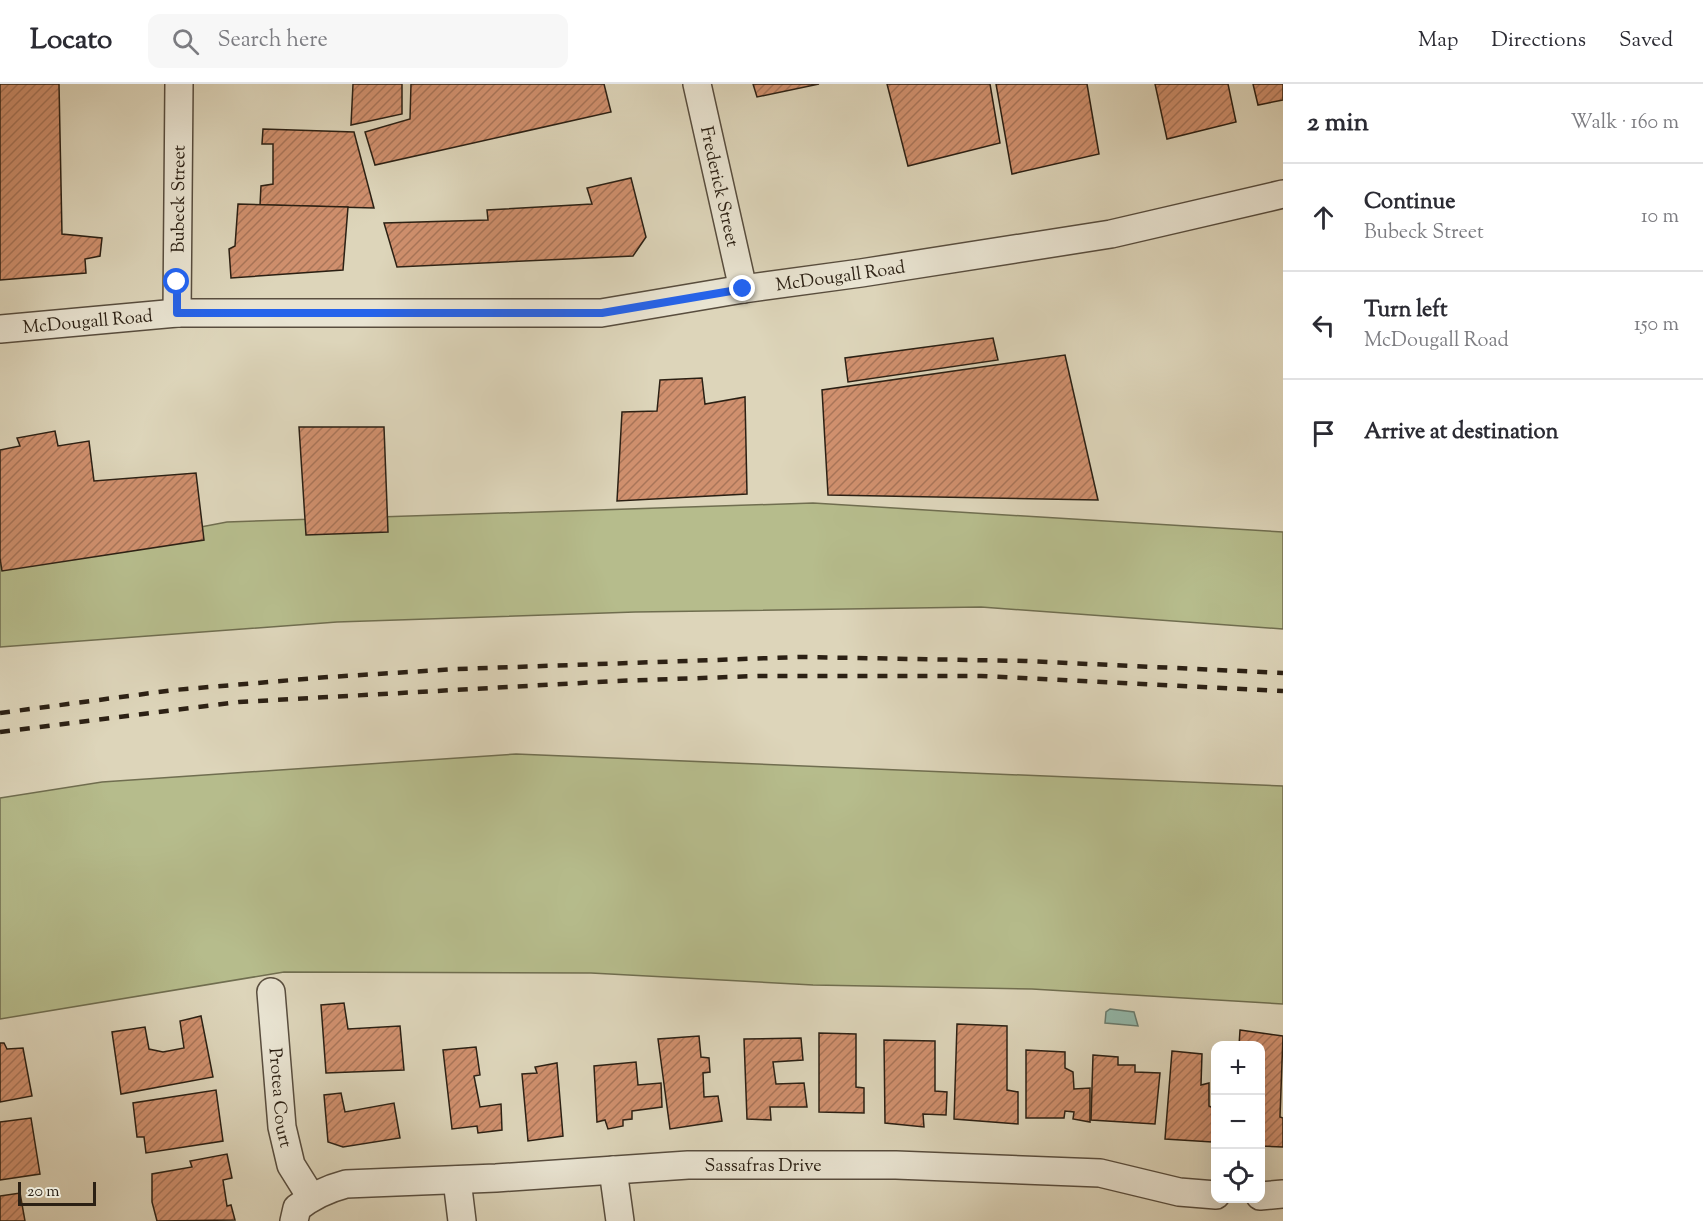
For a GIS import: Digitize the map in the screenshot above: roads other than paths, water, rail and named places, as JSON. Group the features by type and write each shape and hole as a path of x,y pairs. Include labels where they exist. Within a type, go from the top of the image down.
{"street":[{"name":"Bubeck Street","path":"177,313 179,84"},
{"name":"Frederick Street","path":"697,84 743,289"},
{"name":"McDougall Road","path":"0,329 177,313 602,313 743,289 1111,234 1283,194"},
{"name":"Protea Court","path":"272,992 282,1127 291,1165 311,1197"},
{"name":"Sassafras Drive","path":"311,1197 324,1190 346,1184 457,1180 688,1165 896,1165 1100,1173 1179,1192 1211,1195"},
{"path":"613,1170 620,1221"},
{"path":"457,1180 462,1221"},
{"path":"1265,1196 1283,1194"},
{"path":"294,1221 297,1208 311,1197"}],"railway":[{"path":"0,713 174,690 328,677 457,669 801,657 1025,661 1283,673"},
{"path":"0,732 239,702 616,681 758,676 981,676 1283,691"}]}
